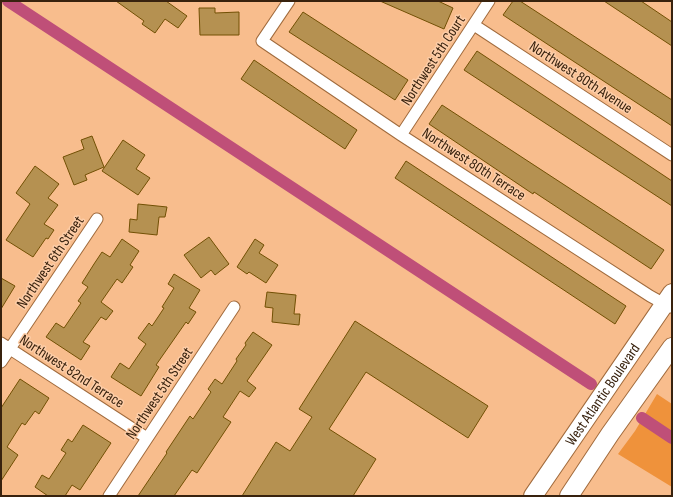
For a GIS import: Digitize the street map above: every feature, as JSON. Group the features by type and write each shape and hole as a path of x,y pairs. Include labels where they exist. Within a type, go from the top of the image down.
{"main road":[{"name":"West Atlantic Boulevard","path":"533,496 626,359 670,302"},
{"name":"West Atlantic Boulevard","path":"569,496 610,434 672,347"}],"street":[{"name":"Northwest 80th Terrace","path":"289,1 262,41 401,135 670,302"},
{"name":"Northwest 5th Court","path":"401,135 489,1"},
{"name":"Northwest 80th Avenue","path":"474,25 672,155"},
{"name":"Northwest 6th Street","path":"1,362 5,346 97,219"},
{"name":"Northwest 5th Street","path":"109,496 234,307"},
{"name":"Northwest 82nd Terrace","path":"5,346 147,438"}],"shaded area":[{"path":"657,394 672,404 672,487 618,454 635,431"}],"building":[{"path":"116,1 166,1 187,16 178,28 165,19 155,33 142,24 144,21"},
{"path":"380,1 438,1 453,8 444,29"},
{"path":"513,1 520,1 672,100 672,126 503,15"},
{"path":"604,1 641,1 672,22 672,46"},
{"path":"199,8 215,8 215,13 239,12 239,35 200,35"},
{"path":"303,12 408,80 395,100 289,32"},
{"path":"477,51 672,181 672,206 464,70"},
{"path":"254,60 357,130 345,149 241,79"},
{"path":"442,105 664,250 651,269 534,192 533,194 429,124"},
{"path":"92,136 104,167 85,175 87,180 74,185 63,157 84,149 81,140"},
{"path":"123,140 145,155 136,169 150,178 138,195 102,171"},
{"path":"406,161 626,306 615,324 395,178"},
{"path":"35,166 59,184 48,198 58,205 44,224 54,230 48,239 46,238 33,257 6,240 30,204 16,193"},
{"path":"138,204 167,207 165,217 159,217 157,235 129,232 130,219 137,220"},
{"path":"209,237 229,264 215,275 211,270 201,278 184,255"},
{"path":"122,239 139,251 130,265 133,267 122,283 117,279 101,302 113,311 106,320 101,317 83,342 90,346 81,360 46,337 56,323 64,328 81,303 78,301 88,287 82,283 94,264 102,252 110,257"},
{"path":"255,239 264,245 259,253 278,265 266,283 249,272 247,274 237,267"},
{"path":"174,274 200,290 189,308 196,312 188,324 186,322 156,365 159,367 141,396 111,377 120,363 129,369 146,344 138,338 149,323 152,326 164,308 162,307 174,288 168,284"},
{"path":"1,278 15,286 1,309"},
{"path":"267,292 296,295 294,314 300,314 299,325 272,322 273,308 265,307"},
{"path":"355,321 488,406 468,438 366,372 329,429 376,459 353,496 242,496 276,442 290,451 312,417 299,409"},
{"path":"253,332 272,345 247,381 256,388 249,397 240,391 223,417 231,422 197,473 192,470 174,496 138,496 190,416 193,419 211,392 208,389 215,379 222,384 246,345 245,343"},
{"path":"20,379 49,398 39,414 35,411 25,425 22,423 7,447 18,455 1,481 1,408"},
{"path":"83,425 111,443 80,490 72,485 65,496 48,496 35,487 42,475 49,479 66,453 61,450 68,439 72,442"}],"waterway":[{"path":"8,1 591,384"},
{"path":"642,418 672,438"}]}
